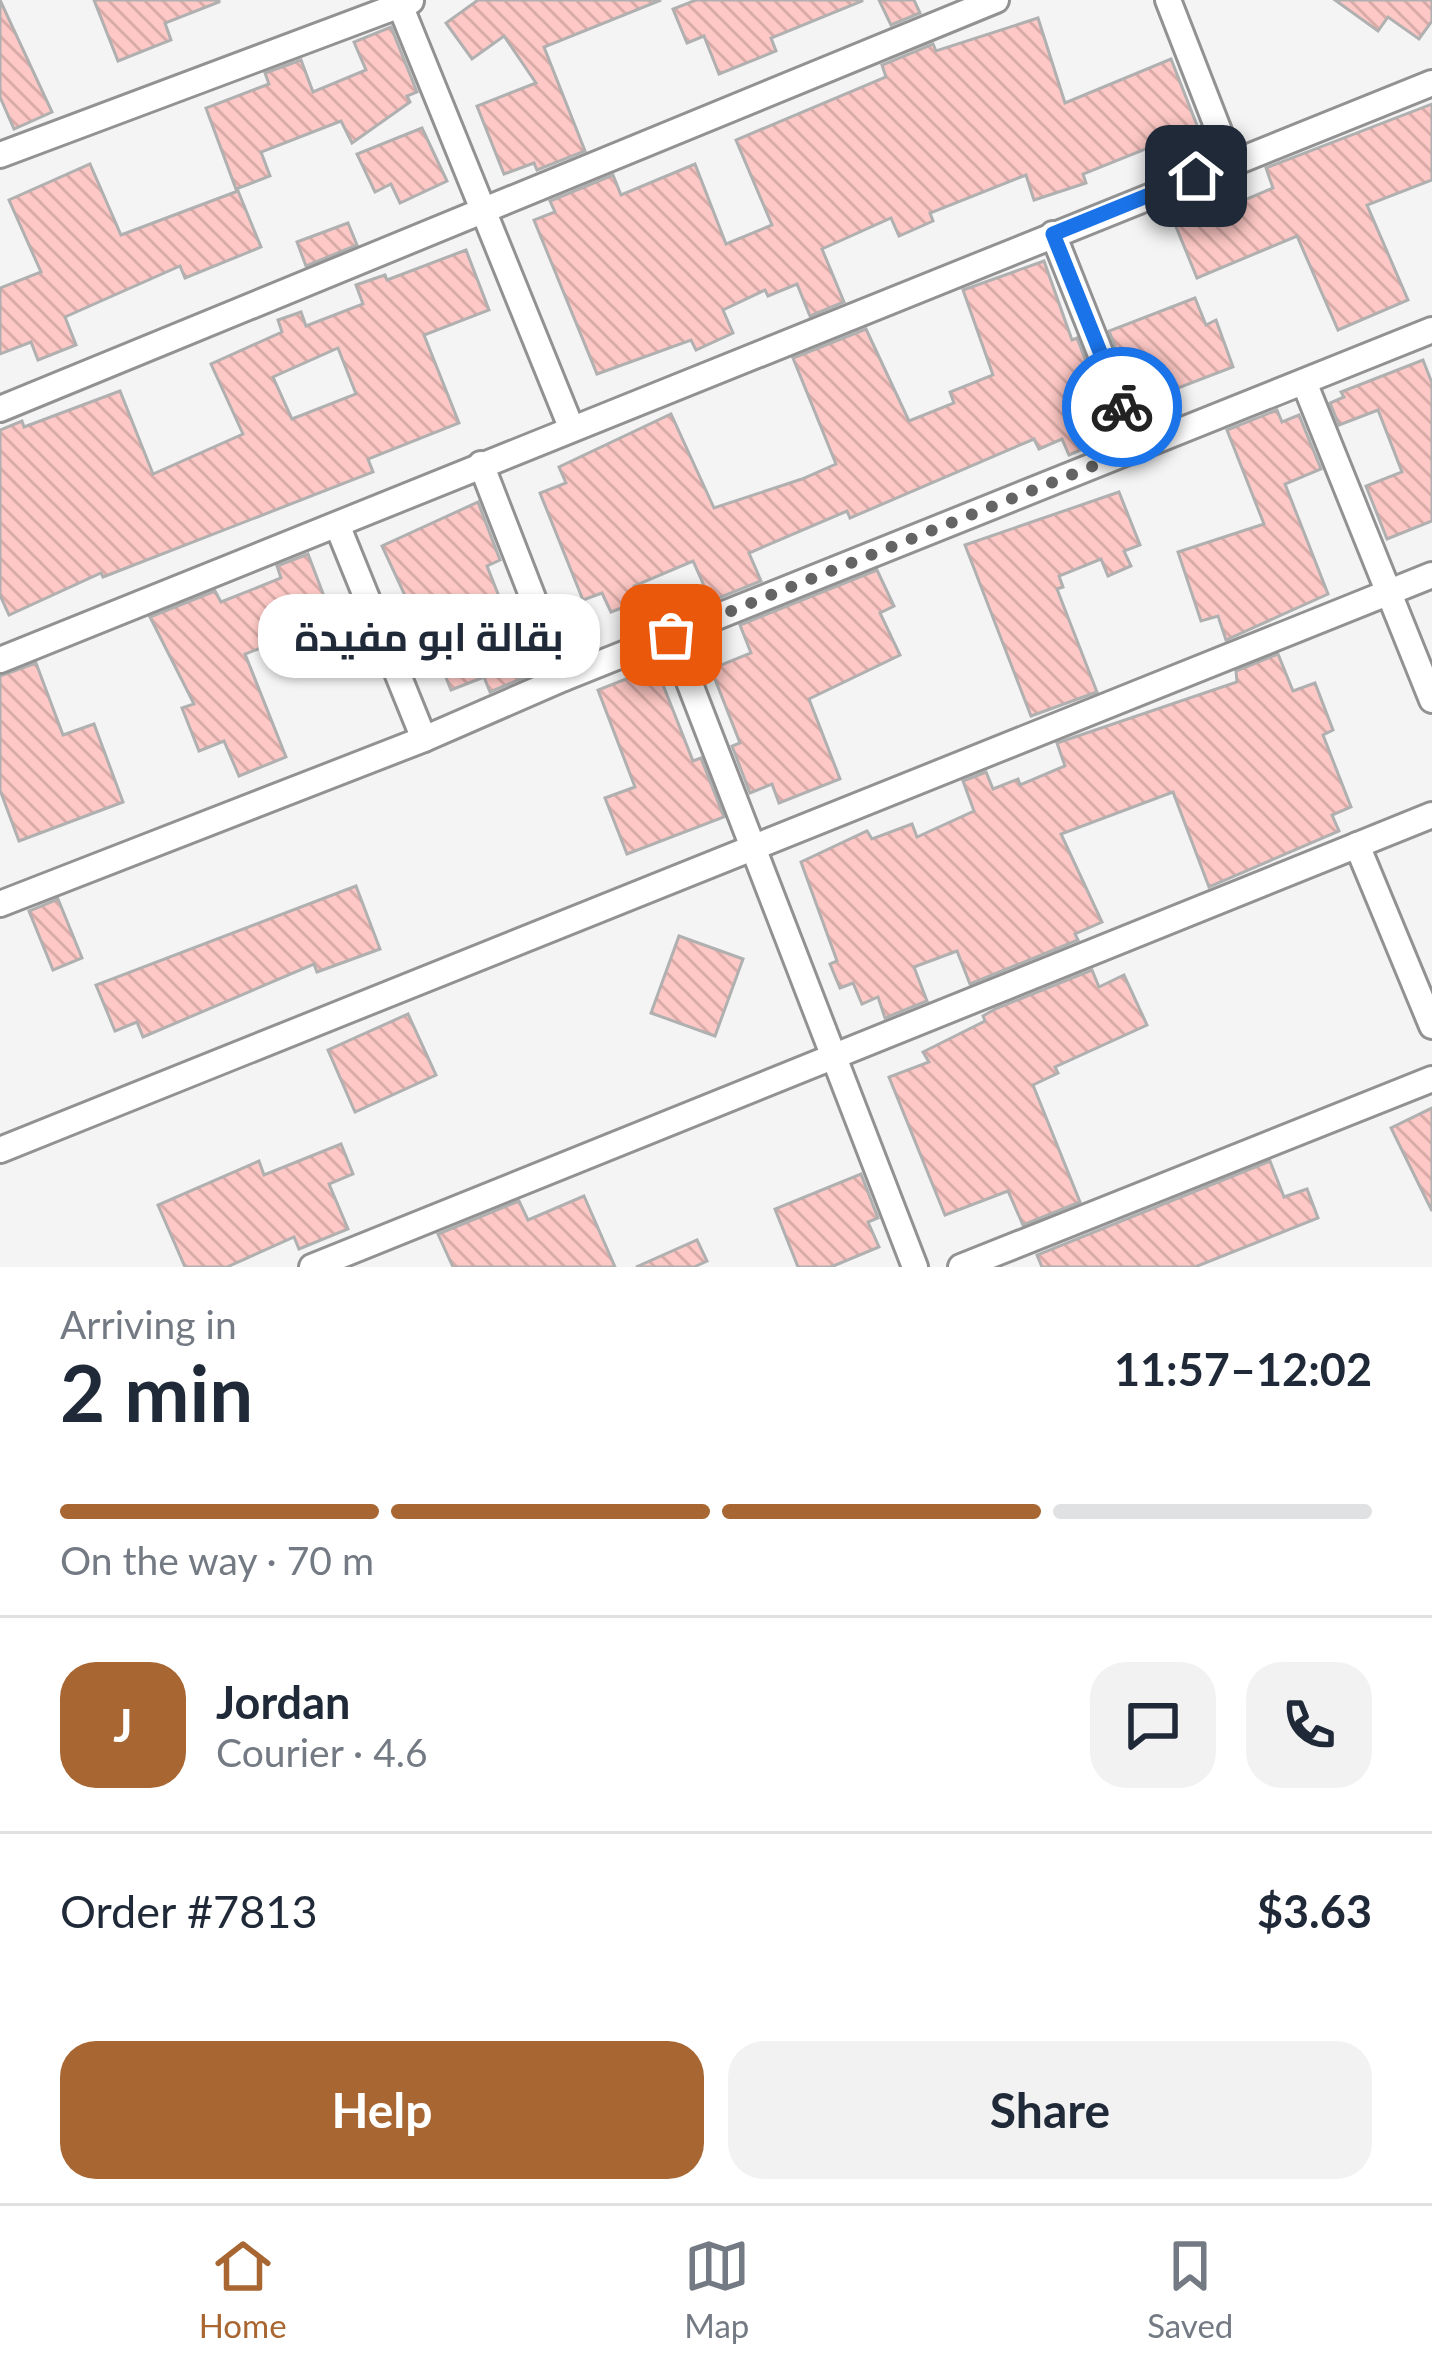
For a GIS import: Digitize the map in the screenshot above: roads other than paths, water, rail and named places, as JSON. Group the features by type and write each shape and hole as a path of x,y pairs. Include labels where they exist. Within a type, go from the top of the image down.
{"street":[{"path":"0,409 996,0"},
{"path":"1168,0 1231,162"},
{"path":"0,154 404,2 571,427"},
{"path":"0,660 1432,83"},
{"path":"1053,234 1138,448"},
{"path":"0,904 424,740 564,678 1432,330"},
{"path":"1304,382 1432,700"},
{"path":"481,464 564,678"},
{"path":"338,527 424,740"},
{"path":"0,1150 1432,575"},
{"path":"671,635 915,1267"},
{"path":"312,1267 1432,815"},
{"path":"1357,845 1432,1026"},
{"path":"961,1267 1432,1079"}],"place":[{"name":"بقالة ابو مفيدة","path":"671,635"}]}
